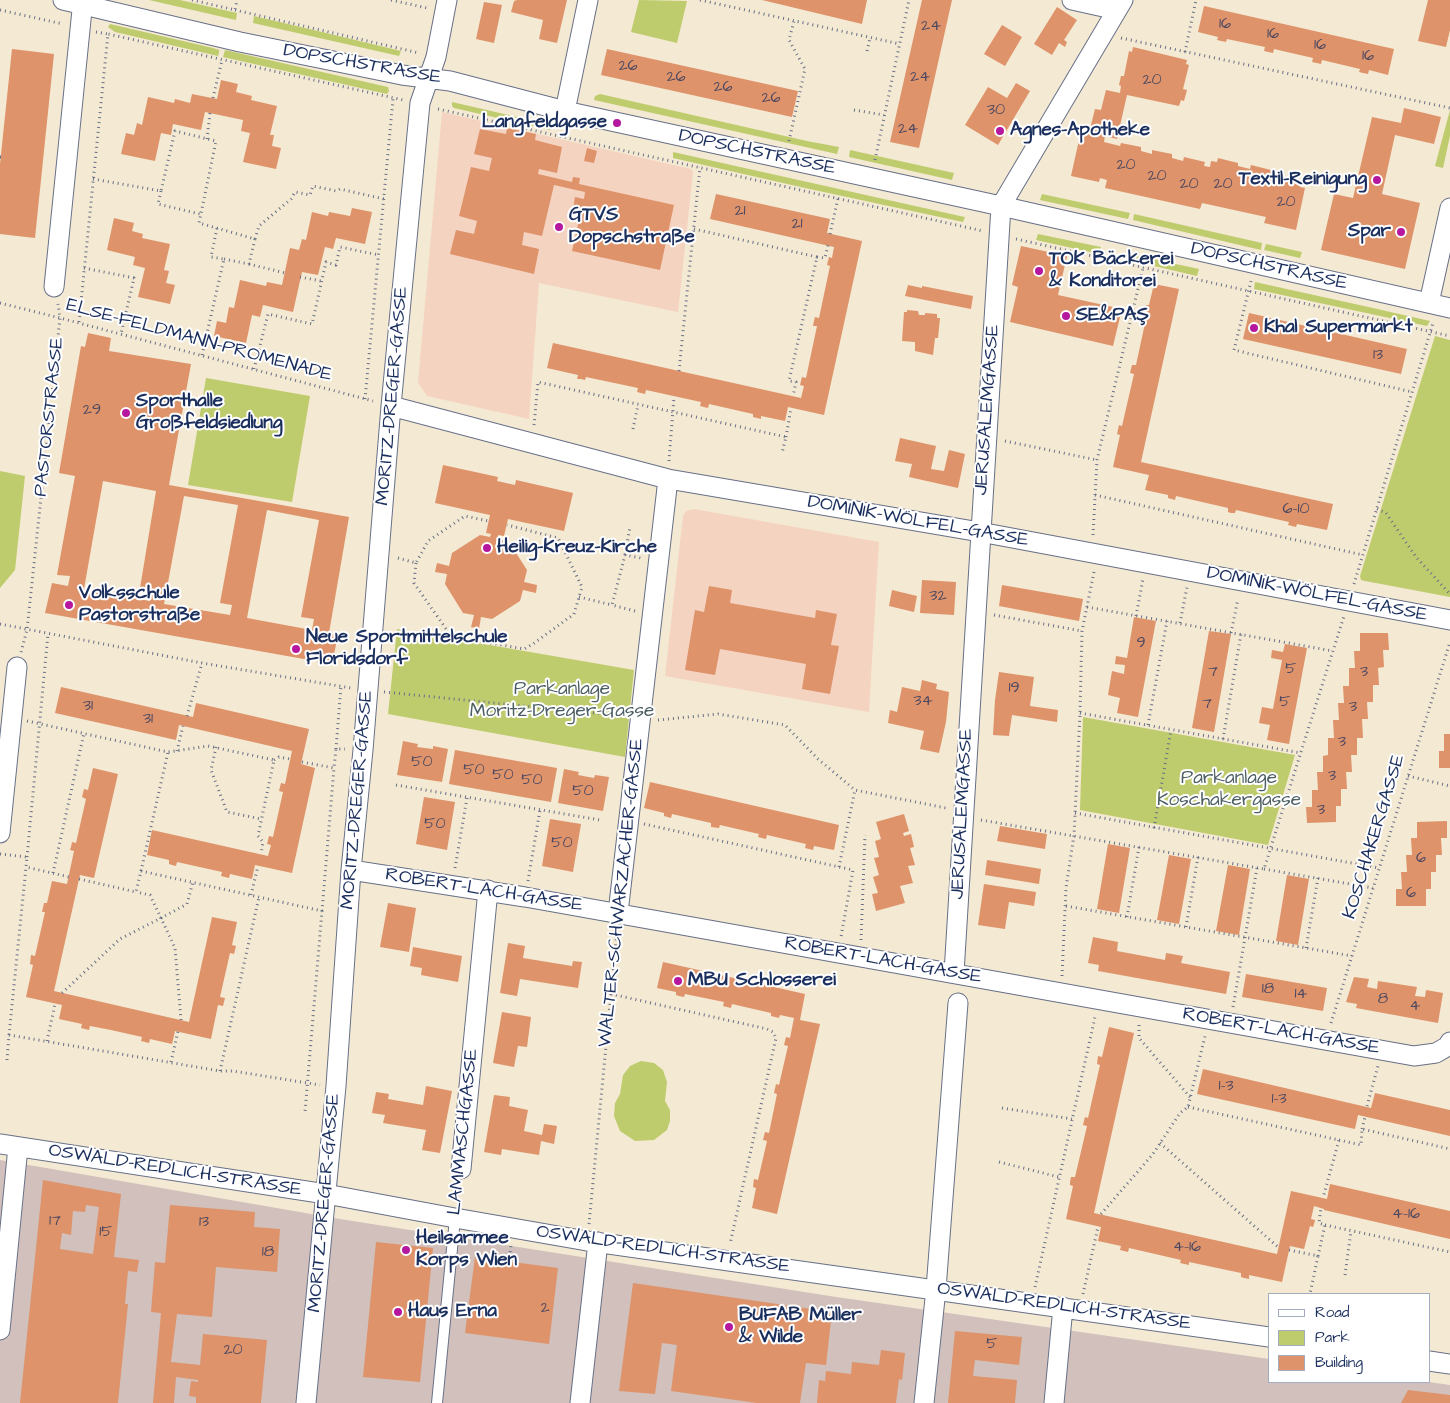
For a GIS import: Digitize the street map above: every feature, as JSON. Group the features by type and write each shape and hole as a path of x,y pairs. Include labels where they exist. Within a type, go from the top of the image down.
{"street":[{"name":"DOPSCHSTRASSE","path":"63,0 83,2 240,42 402,74 450,81 565,111 1000,206 1450,308"},
{"path":"565,111 588,0"},
{"path":"1072,0 1120,5"},
{"path":"54,287 83,2"},
{"name":"JERUSALEMGASSE","path":"954,973 1000,206 1120,5"},
{"path":"428,78 436,57 446,6"},
{"name":"MORITZ-DREGER-GASSE","path":"306,1403 336,1086 351,870 363,750 391,406 420,102 428,78"},
{"path":"1429,303 1450,208"},
{"name":"DOMINIK-WÖLFEL-GASSE","path":"391,406 668,479 980,532 1450,620"},
{"name":"WALTER-SCHWARZACHER-GASSE","path":"618,913 668,479"},
{"path":"0,832 17,667"},
{"name":"ROBERT-LACH-GASSE","path":"351,870 488,890 1382,1051 1414,1056 1436,1053 1448,1046 1450,1042"},
{"name":"LAMMASCHGASSE","path":"461,1169 488,890"},
{"path":"924,1403 936,1289 958,1003"},
{"path":"0,1330 9,1146"},
{"name":"OSWALD-REDLICH-STRASSE","path":"9,1146 326,1194 593,1241 1268,1337"},
{"path":"580,1403 593,1241"},
{"path":"1054,1403 1072,1308"},
{"path":"1430,1361 1450,1364"}],"lane":[{"name":"LAMMASCHGASSE","path":"438,1403 455,1218"}],"path":[{"path":"192,0 436,57"},
{"path":"235,10 237,0"},
{"path":"391,0 446,6"},
{"path":"700,0 900,44"},
{"path":"871,178 909,0"},
{"path":"1185,52 1196,0"},
{"path":"0,10 393,99 420,102 437,109 1450,336"},
{"path":"785,159 805,69 789,40 794,21"},
{"path":"79,322 108,34"},
{"path":"1103,34 1450,108"},
{"path":"867,51 870,38"},
{"path":"213,98 222,60"},
{"path":"365,399 393,99"},
{"path":"854,110 884,115"},
{"path":"207,139 210,113"},
{"path":"200,214 158,204 175,132 216,141 199,223 255,240"},
{"path":"679,371 700,167"},
{"path":"93,178 161,192"},
{"path":"249,264 259,226 291,199 295,192 310,195 313,186 336,191 340,189 384,199"},
{"path":"830,234 838,198"},
{"path":"217,228 211,256 285,273"},
{"path":"694,229 824,258 828,245"},
{"path":"254,369 268,314 312,324 326,262 336,264 340,247 379,255"},
{"path":"793,396 796,382 789,381 817,257"},
{"path":"202,356 224,259"},
{"path":"1255,263 1234,350 1412,392"},
{"path":"84,268 134,278 121,334"},
{"path":"1060,992 1066,888 1074,836 1082,630 1095,553 1097,460 1143,268"},
{"path":"300,277 321,281"},
{"name":"PASTORSTRASSE","path":"17,667 27,630 60,318 54,287"},
{"name":"ELSE-FELDMANN-PROMENADE","path":"0,304 79,322 391,406"},
{"path":"1264,869 1349,601 1433,323"},
{"path":"532,444 538,382 786,438"},
{"path":"668,479 674,397"},
{"path":"633,429 638,405"},
{"path":"782,453 791,408"},
{"path":"986,437 1097,460"},
{"path":"1095,494 1363,555"},
{"path":"1377,509 1386,513 1416,557 1450,594"},
{"path":"488,521 465,516 428,541 416,563 414,583 451,636 524,649 534,644 574,614 582,587 558,538 506,525"},
{"path":"612,605 630,527"},
{"path":"625,555 647,560"},
{"path":"398,558 416,563"},
{"path":"1136,616 1146,563"},
{"path":"1180,623 1191,571"},
{"path":"1232,633 1241,581"},
{"path":"579,597 642,612"},
{"path":"1087,607 1333,651"},
{"path":"976,611 1082,630"},
{"path":"1148,726 1167,621"},
{"path":"0,624 202,663 368,691 656,720 718,714 785,725 818,759 856,790 964,815 1074,836 1373,888"},
{"path":"6,1060 28,857 48,634"},
{"path":"1223,739 1241,634"},
{"name":"KOSCHAKERGASSE","path":"1325,1040 1450,642"},
{"path":"187,716 202,663"},
{"path":"305,1112 341,686"},
{"path":"1080,714 1301,753"},
{"path":"11,718 168,752 208,746 274,760 279,757 290,759"},
{"path":"176,751 183,726"},
{"path":"1154,828 1171,730"},
{"path":"52,873 84,733"},
{"path":"216,747 211,770 227,812 260,819"},
{"path":"336,749 363,750"},
{"path":"136,892 168,752"},
{"path":"261,854 263,842 258,836 260,819 274,760"},
{"path":"302,762 334,768"},
{"path":"1408,776 1450,786"},
{"path":"396,785 600,820"},
{"path":"839,867 856,790"},
{"path":"455,868 467,798"},
{"path":"528,881 540,810"},
{"path":"1075,813 1379,868"},
{"path":"629,820 853,870 845,914"},
{"path":"860,956 865,835"},
{"path":"1127,917 1139,847"},
{"path":"0,854 28,857"},
{"path":"1186,927 1198,857"},
{"path":"251,895 258,866"},
{"path":"26,867 69,877"},
{"path":"1230,1023 1257,868"},
{"path":"141,871 322,911"},
{"path":"1306,948 1318,878"},
{"path":"80,879 150,895 175,948 181,1020"},
{"path":"62,993 120,939 187,904 193,882"},
{"path":"220,1071 259,897"},
{"path":"1066,906 1352,956"},
{"name":"WALTER-SCHWARZACHER-GASSE","path":"593,1241 618,913"},
{"path":"611,994 767,1029 773,1032 776,1038 726,1260"},
{"path":"1031,1302 1099,1000"},
{"path":"47,1041 55,1004"},
{"path":"1138,1007 1139,1038 1190,1098"},
{"path":"1101,1214 1153,1154 1180,1113 1188,1107 1209,1019"},
{"path":"171,1062 178,1031"},
{"path":"9,1035 220,1071 233,1071 307,1084 336,1086"},
{"path":"1366,1106 1382,1051"},
{"path":"1188,1107 1361,1145 1365,1117"},
{"path":"1002,1108 1072,1119"},
{"path":"1362,1129 1450,1150"},
{"path":"1323,1198 1339,1140"},
{"path":"1160,1143 1278,1248"},
{"path":"999,1162 1059,1176"},
{"name":"LAMMASCHGASSE","path":"455,1218 461,1169"},
{"path":"1321,1208 1319,1223 1450,1252"},
{"path":"1310,1293 1325,1225"},
{"path":"1072,1308 1098,1227"},
{"path":"1344,1275 1351,1231"},
{"path":"1289,1250 1318,1256"}],"shaded area":[{"name":"GTVS Dopschstraße","path":"442,112 691,169 693,172 678,312 539,283 529,419 427,396 418,383"},
{"path":"694,509 879,542 869,712 665,676 683,516 686,511"},
{"path":"0,1160 340,1219 836,1297 1268,1359 1268,1383 1430,1382 1450,1385 1450,1403 0,1403"}],"green space":[{"path":"149,0 180,0 237,13 236,20"},
{"path":"639,0 687,1 677,43 631,32"},
{"path":"254,16 401,51 399,56 253,23"},
{"path":"110,24 213,48 219,50 219,53 218,56 115,32 108,27"},
{"path":"225,50 388,87 389,91 387,94 223,57"},
{"path":"600,94 839,147 837,154 594,100 595,96"},
{"path":"452,102 552,125 550,130 454,108"},
{"path":"1450,110 1450,136 1443,168 1435,166"},
{"path":"850,150 954,173 952,180 849,157"},
{"path":"673,152 965,217 963,222 805,188 673,158"},
{"path":"1042,194 1130,213 1128,219 1040,200"},
{"path":"1134,214 1262,243 1261,250 1133,220"},
{"path":"1038,234 1101,247 1099,254 1036,240"},
{"path":"1266,244 1302,252 1300,258 1264,250"},
{"path":"1130,254 1199,269 1197,276 1128,260"},
{"path":"1255,282 1430,321 1427,326 1254,289"},
{"path":"1435,336 1450,340 1450,597 1365,581 1361,580 1360,576"},
{"path":"206,378 310,396 292,502 188,485"},
{"path":"0,471 25,476 15,570 0,588"},
{"name":"Parkanlage Moritz-Dreger-Gasse","path":"397,629 634,670 625,757 388,714"},
{"name":"Parkanlage Koschakergasse","path":"1083,717 1295,755 1268,845 1080,810"},
{"path":"641,1061 654,1063 663,1070 667,1082 665,1101 670,1110 670,1121 667,1130 654,1140 635,1141 620,1131 614,1116 615,1103 620,1094 623,1075 630,1066"}],"building":[{"path":"567,0 557,43 539,39 543,20 511,12 514,1"},
{"path":"762,0 867,0 862,24"},
{"path":"922,0 952,0 919,148 890,142"},
{"path":"1428,0 1450,0 1450,30 1446,47 1418,41"},
{"path":"484,2 502,5 494,43 476,39"},
{"path":"1204,6 1394,49 1388,75 1369,70 1368,74 1363,73 1359,72 1360,69 1322,60 1321,64 1312,62 1313,58 1274,49 1273,53 1264,51 1265,47 1227,39 1226,42 1217,40 1218,37 1198,32"},
{"path":"1057,7 1077,20 1064,40 1067,42 1065,47 1059,43 1052,55 1034,44"},
{"path":"1002,25 1022,37 1005,66 984,54"},
{"path":"1133,47 1187,60 1186,64 1189,65 1183,89 1187,90 1184,101 1181,100 1179,106 1127,95 1117,139 1105,136 1104,142 1120,146 1121,143 1141,147 1141,151 1152,154 1152,150 1172,154 1172,158 1183,161 1184,157 1205,162 1204,166 1210,167 1211,161 1217,162 1218,158 1238,163 1238,166 1250,169 1251,165 1271,170 1271,173 1275,174 1274,181 1280,183 1281,178 1301,182 1300,187 1305,188 1296,230 1264,223 1266,217 1202,203 1200,209 1105,188 1107,180 1100,178 1099,182 1071,176 1081,131 1089,133 1095,109 1101,110 1106,90 1120,93 1121,76 1124,76 1129,51 1132,52"},
{"path":"12,49 54,54 35,238 0,234 0,164"},
{"path":"607,49 798,91 792,117 601,75"},
{"path":"221,80 238,84 236,92 252,96 251,100 277,106 270,135 274,135 272,146 281,148 276,169 243,162 250,133 241,131 243,120 205,112 201,130 173,124 171,135 161,133 155,161 121,154 126,133 134,135 137,123 142,125 148,97 174,103 175,99 190,103 192,94 217,99"},
{"path":"1016,83 1030,91 998,145 965,125 988,87 1007,98"},
{"path":"1404,108 1441,117 1434,144 1395,135 1382,194 1420,203 1405,269 1321,250 1334,194 1353,198 1372,117 1401,123"},
{"path":"507,128 536,134 535,140 562,147 557,173 539,169 538,174 572,182 573,177 580,178 579,184 674,205 660,270 572,251 581,211 573,209 575,197 584,199 585,192 554,185 542,236 524,232 522,245 539,249 534,274 450,254 456,230 474,234 477,221 459,216 471,167 489,171 492,158 474,154 480,129 506,134"},
{"path":"587,148 597,151 594,163 584,161"},
{"path":"716,194 830,219 827,233 862,241 824,415 788,407 785,421 761,416 761,419 753,417 753,414 709,404 708,408 700,406 701,402 646,390 645,394 637,392 638,388 586,377 585,380 577,379 578,375 547,368 553,343 801,398 804,386 800,385 802,377 806,378 817,326 813,326 814,321 815,317 819,318 830,266 827,265 829,257 832,258 834,247 710,219"},
{"path":"352,208 372,212 365,244 336,238 333,249 325,247 318,275 302,272 293,312 263,305 260,317 252,315 246,343 214,336 217,321 226,323 229,307 234,308 240,280 266,286 267,282 282,285 290,248 299,250 302,239 306,240 312,212 328,216 329,212 350,216"},
{"path":"114,218 134,223 132,231 143,234 142,238 170,244 164,270 169,271 166,283 175,285 170,304 138,297 145,268 133,265 135,257 107,250"},
{"name":"SE&PAŞ","path":"1021,246 1067,256 1058,295 1122,309 1113,346 1010,322 1018,287 1012,285"},
{"path":"1154,284 1179,289 1141,462 1333,504 1327,530 1297,524 1296,527 1288,525 1289,522 1236,510 1235,513 1231,513 1228,512 1228,508 1176,496 1175,500 1168,498 1168,495 1145,490 1149,475 1113,467 1120,435 1117,434 1119,425 1122,426 1134,374 1130,373 1132,365 1136,365 1147,314 1144,314 1146,305 1149,305"},
{"path":"908,285 973,296 971,309 905,296"},
{"path":"907,310 918,311 919,315 925,315 925,313 937,314 937,318 940,318 938,338 935,338 933,355 915,351 915,342 902,341 904,312 907,312"},
{"path":"1249,313 1407,349 1401,374 1243,339"},
{"path":"88,333 111,338 109,351 191,364 169,485 349,517 329,633 338,635 332,664 45,613 52,583 68,586 70,576 57,575 75,476 59,473 81,346 85,347","holes":["103,481 156,491 140,588 152,590 150,601 84,589","184,496 238,505 220,603 232,605 230,615 164,604","267,510 319,520 301,617 314,619 312,630 247,618"]},
{"path":"900,438 936,446 931,469 944,471 949,450 965,454 958,488 909,477 912,464 895,461"},
{"name":"Heilig-Kreuz-Kirche","path":"443,465 498,477 497,481 515,485 516,480 573,493 564,531 508,519 504,536 498,535 498,539 509,542 527,570 524,582 537,585 536,593 523,590 520,601 492,619 481,617 479,629 471,627 474,615 463,613 445,584 447,574 435,572 437,563 449,566 452,553 480,535 490,537 491,534 486,533 490,515 435,503"},
{"path":"922,580 956,582 954,615 920,613"},
{"path":"1002,585 1083,599 1079,621 999,606"},
{"path":"709,586 732,590 730,603 815,618 816,610 837,614 831,645 839,646 830,694 802,689 806,664 720,649 715,675 685,670 695,610 704,612"},
{"path":"892,590 917,596 914,612 889,606"},
{"path":"1134,617 1156,621 1138,717 1117,713 1120,698 1108,695 1112,671 1124,674 1125,665 1115,664 1116,656 1127,658"},
{"path":"1209,631 1231,634 1214,732 1192,728"},
{"path":"1360,633 1388,633 1389,650 1383,650 1384,667 1378,668 1379,685 1373,685 1373,702 1367,702 1368,719 1362,719 1363,738 1357,738 1357,755 1351,755 1352,772 1346,772 1347,789 1341,789 1341,806 1336,806 1336,822 1307,823 1306,807 1312,807 1312,790 1318,790 1317,772 1323,772 1323,756 1328,755 1328,738 1334,738 1333,720 1339,720 1338,703 1344,703 1343,686 1349,686 1349,668 1355,668 1354,651 1360,651"},
{"path":"1285,644 1307,648 1289,744 1267,740 1270,725 1259,723 1262,707 1273,709 1282,660 1271,658 1272,650 1283,652"},
{"path":"999,672 1034,677 1030,706 1058,710 1057,722 1012,715 1009,736 993,735"},
{"path":"922,680 937,684 936,689 949,692 946,722 939,753 920,749 924,731 888,723 890,710 897,712 902,687 920,691"},
{"path":"61,687 193,717 196,703 309,729 301,764 315,768 292,873 255,865 252,879 230,874 229,878 221,876 222,872 177,862 176,866 169,864 169,860 147,855 152,830 268,856 271,845 267,844 269,836 273,837 283,792 279,791 281,783 285,784 292,751 179,725 176,740 55,713"},
{"path":"1444,734 1450,734 1450,768 1439,768 1439,751 1444,751"},
{"path":"403,741 418,744 417,747 433,749 433,746 448,749 442,782 397,775"},
{"path":"455,750 557,768 551,802 449,784"},
{"path":"93,768 118,774 94,878 80,875 54,991 189,1022 212,917 237,922 232,945 236,946 234,954 230,953 220,997 225,998 223,1006 218,1005 211,1039 175,1031 172,1044 150,1039 149,1043 141,1041 142,1037 111,1030 90,1026 89,1030 81,1028 82,1024 59,1019 62,1005 26,997 33,965 30,964 31,955 35,956 45,912 42,912 44,903 47,903 52,881 67,884 74,851 70,850 72,842 76,843 86,799 82,797 84,789 88,790"},
{"path":"564,769 579,772 578,775 594,778 595,775 609,777 603,811 558,803"},
{"path":"650,782 839,825 834,850 814,846 813,850 805,848 806,844 767,835 766,839 758,837 759,834 720,825 719,828 711,827 711,823 672,814 671,818 664,816 664,813 644,808"},
{"path":"424,797 455,802 447,850 416,844"},
{"path":"904,814 909,831 903,833 904,836 911,834 914,847 910,848 915,865 908,866 913,883 900,886 905,903 876,911 872,894 878,893 873,877 879,875 874,858 879,857 875,841 881,839 876,822"},
{"path":"550,819 581,824 573,872 542,866"},
{"path":"1447,821 1447,838 1441,838 1442,855 1436,855 1436,872 1431,872 1431,889 1426,889 1426,906 1396,906 1396,889 1402,889 1401,872 1407,872 1406,855 1412,855 1411,838 1417,838 1417,822"},
{"path":"1000,826 1047,834 1045,849 997,841"},
{"path":"1108,844 1130,848 1119,913 1097,909"},
{"path":"1169,855 1191,859 1179,924 1157,920"},
{"path":"987,860 1041,869 1039,884 985,875"},
{"path":"1228,865 1250,869 1239,935 1216,931"},
{"path":"1287,875 1309,879 1298,945 1276,941"},
{"path":"984,884 1036,892 1034,906 1009,902 1005,929 978,925"},
{"path":"388,903 416,908 409,952 380,947"},
{"path":"1093,937 1118,942 1117,951 1165,960 1166,953 1183,956 1181,963 1230,972 1226,994 1098,971 1099,965 1088,963"},
{"path":"508,943 525,946 523,958 572,966 573,961 582,962 578,988 520,979 517,996 500,993"},
{"path":"413,947 462,956 458,982 421,975 422,968 410,966"},
{"path":"663,962 805,994 800,1020 820,1024 777,1214 752,1208 756,1188 753,1187 754,1179 758,1180 767,1141 763,1140 765,1132 769,1133 777,1094 774,1093 776,1084 779,1085 788,1046 784,1045 786,1037 790,1038 794,1018 780,1015 779,1018 771,1016 771,1013 732,1004 731,1008 723,1006 724,1002 685,994 684,997 679,996 676,995 676,992 657,988"},
{"path":"1246,974 1327,988 1323,1011 1242,997"},
{"path":"1354,977 1369,979 1367,987 1377,989 1378,981 1417,987 1415,996 1425,997 1426,990 1443,993 1438,1023 1356,1008 1357,1004 1346,1002"},
{"path":"502,1012 531,1017 527,1047 518,1046 514,1067 493,1063"},
{"path":"1109,1027 1134,1033 1094,1213 1277,1254 1291,1191 1327,1199 1330,1184 1450,1211 1450,1239 1324,1210 1314,1206 1311,1219 1315,1220 1313,1227 1310,1226 1304,1249 1290,1246 1282,1282 1249,1275 1249,1279 1244,1278 1241,1277 1241,1273 1189,1262 1189,1265 1180,1263 1181,1260 1129,1248 1128,1252 1120,1250 1121,1246 1098,1241 1101,1227 1066,1219 1073,1186 1070,1185 1071,1177 1075,1177 1087,1126 1083,1125 1085,1117 1088,1118 1100,1065 1097,1064 1098,1056 1102,1057"},
{"path":"1203,1069 1371,1108 1375,1093 1450,1110 1450,1136 1358,1115 1355,1129 1197,1094"},
{"path":"426,1086 452,1091 440,1153 422,1150 426,1130 383,1123 385,1115 372,1113 376,1092 389,1094 388,1099 423,1105"},
{"path":"494,1095 510,1097 509,1106 528,1110 524,1131 542,1135 544,1124 557,1126 554,1144 541,1141 539,1155 502,1149 501,1155 484,1152"},
{"path":"43,1180 121,1194 114,1257 139,1260 137,1272 128,1271 125,1304 128,1304 118,1403 20,1403","holes":["86,1205 99,1207 93,1254 60,1249 62,1233 71,1235 73,1211 85,1212"]},
{"path":"170,1205 255,1212 254,1227 280,1229 277,1272 216,1267 212,1317 177,1314 171,1362 200,1365 203,1334 267,1340 261,1403 196,1403 196,1397 189,1396 191,1381 198,1382 198,1380 176,1377 174,1403 153,1403 161,1313 151,1312 155,1262 165,1263"},
{"name":"Haus Erna","path":"376,1242 433,1248 420,1382 363,1377"},
{"path":"475,1257 558,1268 549,1344 465,1333"},
{"name":"BUFAB Müller & Wilde","path":"633,1283 832,1312 826,1365 806,1363 800,1403 757,1403 671,1391 677,1345 662,1343 655,1394 619,1391"},
{"path":"955,1331 1022,1337 1019,1365 975,1360 973,1376 1017,1380 1015,1403 948,1403"},
{"path":"881,1350 905,1353 902,1380 899,1379 896,1403 817,1403 819,1380 825,1381 826,1371 851,1374 852,1362 879,1365"},
{"path":"1408,1390 1450,1395 1450,1403 1401,1403"}],"place":[{"name":"Langfeldgasse","path":"617,123"},
{"name":"Agnes-Apotheke","path":"1000,131"},
{"name":"Textil-Reinigung","path":"1377,180"},
{"name":"GTVS Dopschstraße","path":"559,227"},
{"name":"Spar","path":"1401,232"},
{"name":"TOK Bäckerei & Konditorei","path":"1039,271"},
{"name":"SE&PAŞ","path":"1066,316"},
{"name":"Khal Supermarkt","path":"1254,328"},
{"name":"Sporthalle Großfeldsiedlung","path":"126,413"},
{"name":"Heilig-Kreuz-Kirche","path":"487,548"},
{"name":"Volksschule Pastorstraße","path":"69,605"},
{"name":"Neue Sportmittelschule Floridsdorf","path":"296,649"},
{"name":"MBU Schlosserei","path":"678,981"},
{"name":"Heilsarmee Korps Wien","path":"406,1250"},
{"name":"Haus Erna","path":"398,1312"},
{"name":"BUFAB Müller & Wilde","path":"729,1327"}]}
